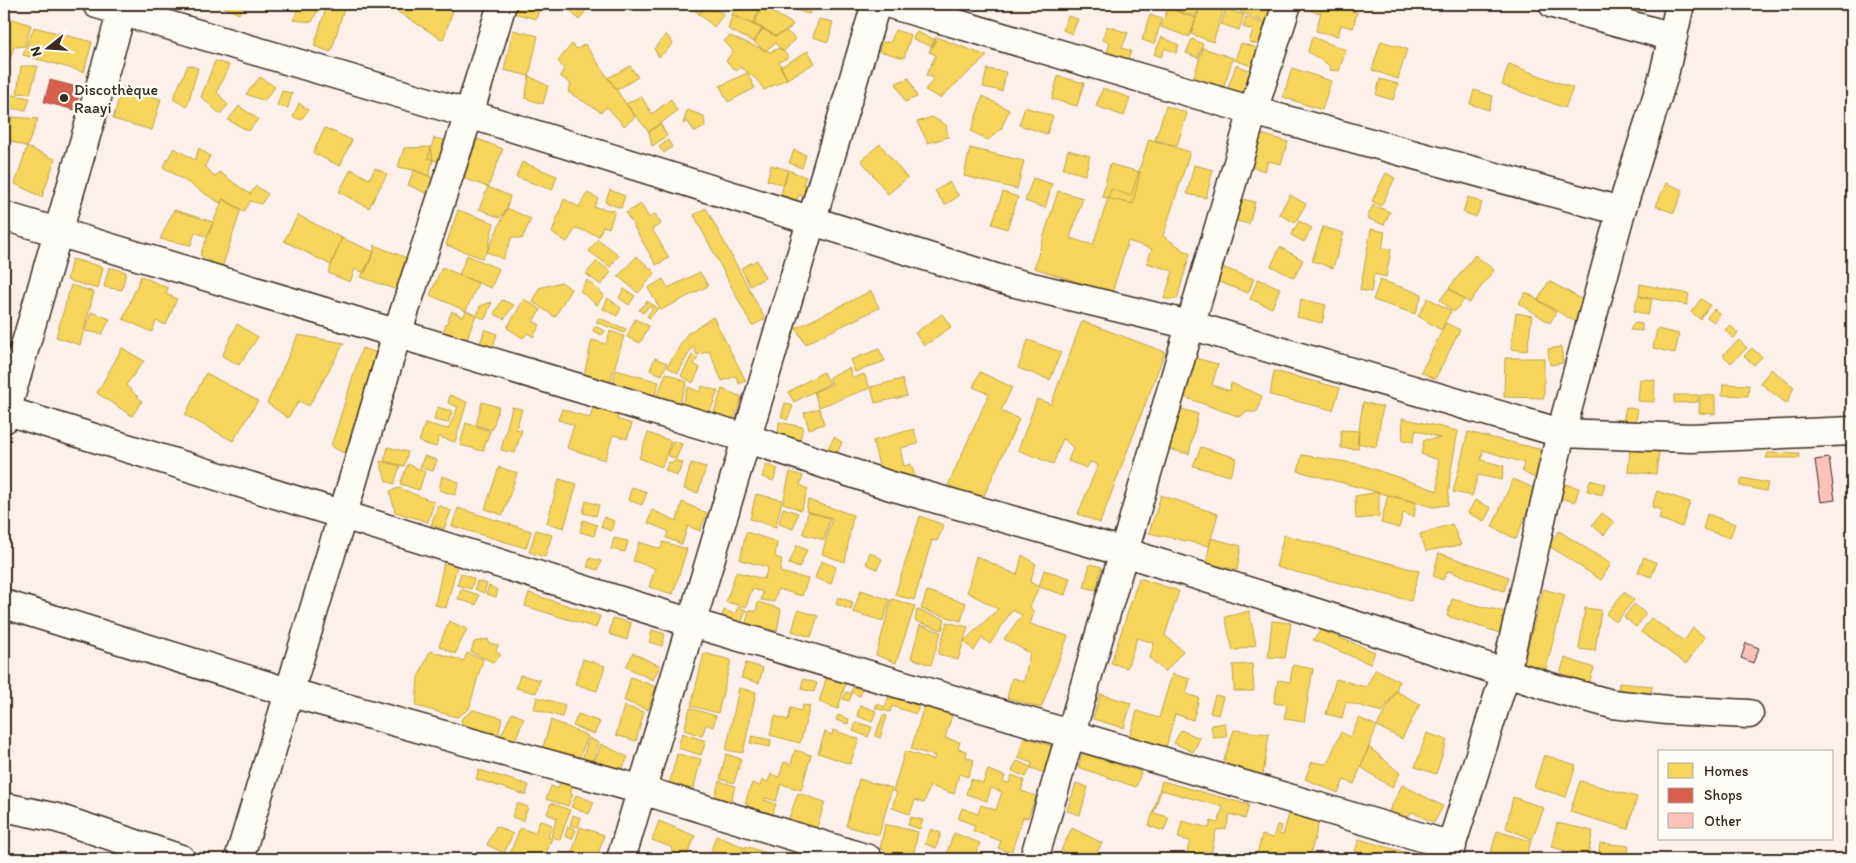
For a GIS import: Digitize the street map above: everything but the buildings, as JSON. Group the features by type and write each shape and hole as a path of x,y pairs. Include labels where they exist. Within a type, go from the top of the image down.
{"street":[{"path":"239,859 397,334 469,114 502,4"},
{"path":"621,859 876,4"},
{"path":"890,4 1253,111 1621,211"},
{"path":"1034,859 1253,111 1287,4"},
{"path":"1553,4 1673,37"},
{"path":"1680,4 1664,76 1621,211 1562,433 1506,672 1449,853 5,413 59,233 114,6 999,278 1190,325 1562,433 1691,438 1852,430"},
{"path":"4,216 746,438 891,486 1124,552 1560,690 1612,704 1667,710 1748,714"},
{"path":"4,604 288,692 642,790 868,859"},
{"path":"4,807 57,818 181,859"}],"place":[{"name":"Discothèque Raayi","path":"64,98"}]}
